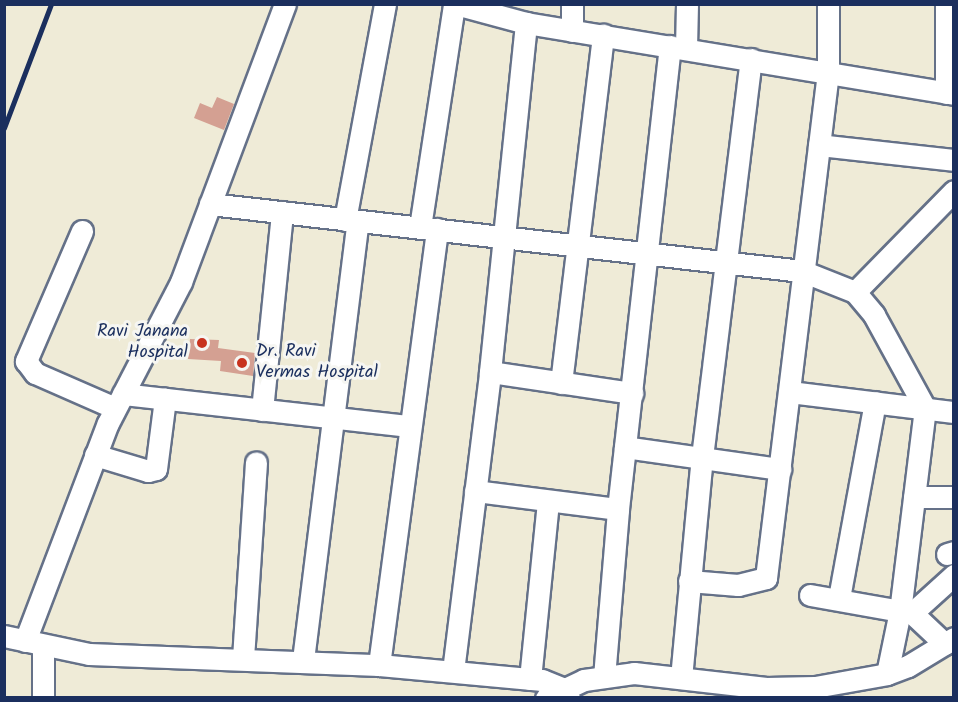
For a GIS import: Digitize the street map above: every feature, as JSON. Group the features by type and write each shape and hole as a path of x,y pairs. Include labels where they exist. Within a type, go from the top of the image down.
{"street":[{"path":"44,698 24,641 95,455 119,401 181,282 285,4"},
{"path":"303,660 333,418 352,220 385,4"},
{"path":"379,665 411,426 428,228 455,4 526,24 751,58 950,93 946,4"},
{"path":"572,4 572,31"},
{"path":"604,677 618,509 647,253 678,47 687,4"},
{"path":"689,581 738,585 764,581 790,392 802,271 828,72 828,4"},
{"path":"453,671 490,372 502,237 526,24"},
{"path":"561,382 603,35"},
{"path":"681,678 702,457 751,58"},
{"path":"819,145 954,160"},
{"path":"855,292 949,200"},
{"path":"210,204 802,271 855,292 873,315 925,408 914,497 906,612 887,674"},
{"path":"262,410 282,212"},
{"path":"82,231 26,361 35,373 119,401 165,399 411,426"},
{"path":"490,372 632,393"},
{"path":"790,392 954,412"},
{"path":"95,455 148,471 156,469 165,399"},
{"path":"839,598 875,402"},
{"path":"625,447 780,469"},
{"path":"243,658 256,462"},
{"path":"475,491 618,509"},
{"path":"914,497 954,497"},
{"path":"530,679 548,501"},
{"path":"906,612 954,575"},
{"path":"24,641 89,654 303,660 453,671 530,679 559,694 604,677 634,673 681,678 734,691 865,688 949,641 906,612 839,598 810,595"}],"building":[{"path":"217,97 234,104 224,130 194,118 200,103 212,108"},
{"path":"190,339 219,340 218,348 255,353 253,376 220,371 221,361 188,359"}],"railway":[{"path":"4,128 51,4"}],"place":[{"name":"Ravi Janana Hospital","path":"202,343"},
{"name":"Dr. Ravi Vermas Hospital","path":"242,363"}]}
